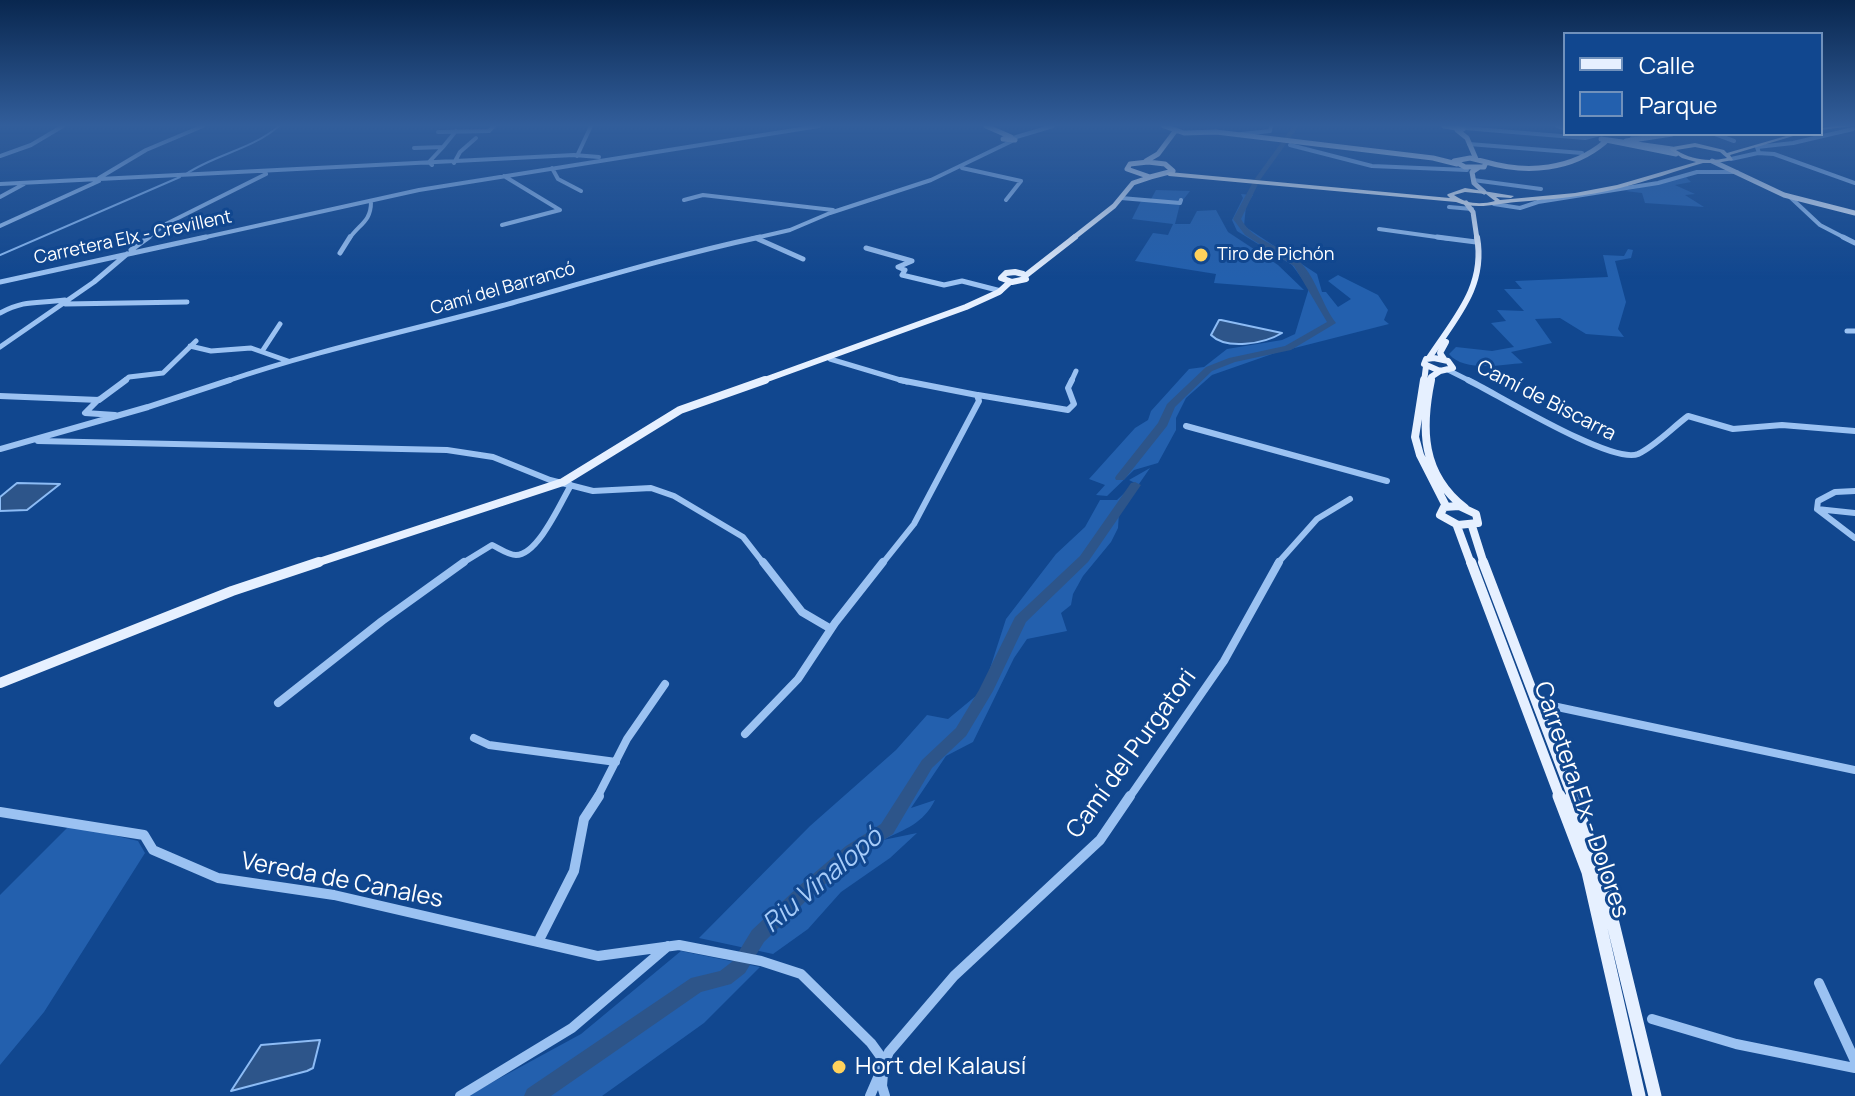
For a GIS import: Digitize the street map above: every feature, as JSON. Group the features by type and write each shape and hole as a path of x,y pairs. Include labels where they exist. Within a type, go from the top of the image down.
{"highway":[{"path":"1238,177 1482,205 1575,195 1652,177"},
{"path":"1286,182 1413,192 1451,193 1460,190 1492,195 1550,195 1636,177"},
{"path":"1451,193 1455,200"},
{"path":"1492,195 1496,203"}],"main road":[{"path":"1132,177 1133,183"},
{"path":"1106,212 1027,269 1001,276 1010,282 1022,281 1106,212 1133,183 1151,177"},
{"path":"1460,190 1468,185 1465,177"},
{"path":"1746,177 1790,197 1855,213"},
{"path":"1473,180 1484,192"},
{"path":"1465,508 1446,506 1420,455 1415,437 1428,362 1470,300 1479,281 1481,250 1472,209 1466,203"},
{"path":"1482,205 1477,210 1487,254 1485,278"},
{"path":"1017,272 1025,276"},
{"path":"0,683 232,591 566,484 642,430 680,410 830,359 966,307 1001,291 1010,282"},
{"path":"1465,508 1453,498 1424,445 1423,424 1431,377 1453,365 1440,355 1441,349 1482,288"},
{"path":"1428,362 1444,359"},
{"path":"1428,362 1444,370"},
{"name":"Carretera Elx - Dolores","path":"1446,506 1440,510 1440,515 1457,526 1588,872 1639,1096"},
{"name":"Carretera Elx - Dolores","path":"1465,508 1478,517 1478,523 1472,526 1473,536 1600,870 1655,1096"},
{"path":"1457,526 1472,526"}],"street":[{"path":"0,184 143,177"},
{"path":"0,347 110,271 127,253 166,224 259,177"},
{"name":"Carretera Elx - Crevillent","path":"0,282 498,177"},
{"path":"502,225 560,210 506,177"},
{"path":"557,177 581,191"},
{"name":"Camí del Barrancó","path":"27,441 121,415 288,361 500,306 662,259 790,230 934,177"},
{"path":"1003,177 1021,181 1006,200"},
{"path":"1496,203 1520,208 1538,202 1581,197 1679,177"},
{"path":"0,226 104,179"},
{"path":"1473,180 1541,189"},
{"path":"0,197 26,183"},
{"path":"684,200 703,195 840,211"},
{"path":"1790,197 1820,225 1855,243"},
{"path":"715,204 725,198"},
{"path":"1121,198 1180,203 1181,200"},
{"path":"340,253 352,234 368,220 371,202"},
{"path":"1449,207 1472,209"},
{"path":"1379,229 1476,242"},
{"path":"756,238 803,259"},
{"path":"866,248 912,261 898,267 905,270 902,275 944,285 962,281 1001,291"},
{"path":"0,313 22,301 37,304 187,302"},
{"path":"263,350 280,324"},
{"path":"121,415 84,411 129,377 163,373 193,344 211,351 263,350 288,361"},
{"path":"830,359 922,386 1068,410 1074,404 1068,388 1076,371"},
{"name":"Camí de Biscarra","path":"1444,370 1516,403 1551,426 1625,456 1637,454 1688,416 1733,429 1782,425 1855,431"},
{"path":"745,734 798,679 831,629 917,518 979,401 977,395"},
{"path":"0,396 99,400"},
{"path":"1186,426 1387,481"},
{"path":"0,446 27,441 447,450 493,457 566,484 604,493 651,488 674,496 743,537 802,612 831,629"},
{"path":"278,703 386,617 458,565 492,545 515,555 524,554 547,529 566,484"},
{"path":"1817,509 1823,495 1855,491"},
{"name":"Camí del Purgatori","path":"870,1096 884,1061 954,976 1100,840 1224,661 1275,567 1317,519 1350,499"},
{"path":"1817,509 1855,513"},
{"path":"1817,509 1855,538"},
{"path":"538,942 574,871 584,819 665,684"},
{"path":"1548,705 1855,770"},
{"path":"474,738 489,745 616,762"},
{"name":"Vereda de Canales","path":"0,812 144,835 153,850 218,878 334,895 598,956 689,946 761,961 801,974 871,1043 884,1061"},
{"path":"460,1096 572,1028 668,946"},
{"path":"1819,983 1855,1061"},
{"path":"1652,1019 1736,1044 1855,1068"},
{"path":"884,1061 882,1086 885,1096"}],"green space":[{"path":"1686,177 1691,182 1675,185 1695,194 1685,195 1704,207 1645,203 1642,193 1625,191"},
{"name":"Tiro de Pichón","path":"1156,190 1190,191 1180,204 1175,224 1190,224 1197,211 1216,210 1228,232 1278,265 1304,290 1214,283 1216,274 1135,261 1153,233 1168,235 1173,224 1132,219 1141,201 1150,201"},
{"path":"1241,194 1253,195 1246,206 1244,226 1317,274 1322,292 1326,292 1338,307 1351,299 1328,281 1338,275 1378,295 1388,310 1384,320 1389,324 1275,353 1212,375 1186,398 1176,418 1176,430 1158,463 1134,470 1107,496 1096,495 1105,485 1089,479 1135,428 1148,420 1151,411 1189,369 1204,367 1227,349 1282,340 1295,334 1309,288 1292,265 1237,231 1232,220 1243,198"},
{"path":"1628,249 1633,250 1631,258 1615,261 1626,302 1618,329 1624,337 1586,334 1560,318 1535,319 1552,343 1511,352 1523,363 1473,365 1455,360 1449,354 1456,347 1492,351 1514,347 1491,323 1506,321 1497,310 1524,311 1504,289 1522,289 1515,281 1608,277 1603,255 1624,256"},
{"path":"1150,468 1119,513 1118,528 1111,542 1083,576 1071,605 1061,613 1067,631 1027,639 1014,658 973,742 946,756 911,808 935,800 925,815 913,825 883,840 917,833 890,858 841,892 808,929 773,954 699,938 810,826 896,750 927,715 948,719 983,690 1006,619 1056,554 1085,527 1100,500 1117,500 1135,483 1129,480"},
{"path":"70,825 138,841 145,853 44,1012 0,1065 0,895"},
{"path":"681,951 760,967 704,1023 602,1096 467,1096 581,1034"}],"shaded area":[{"path":"1219,320 1282,333 1245,344 1226,343 1211,335"},
{"path":"17,483 60,484 27,510 0,511 0,497"},
{"path":"320,1040 313,1068 231,1091 261,1045"}],"waterway":[{"path":"0,255 180,177"},
{"path":"1120,478 1163,424 1171,406 1209,369 1232,360 1288,348 1332,323 1297,264 1241,227 1237,219 1259,177"},
{"name":"Riu Vinalopó","path":"534,1096 697,984 725,978 739,967 758,936 805,891 852,851 887,829 927,764 961,732 986,691 1020,620 1084,559 1135,485"}],"place":[{"name":"Tiro de Pichón","path":"1201,255"},
{"name":"Hort del Kalausí","path":"839,1067"}]}
